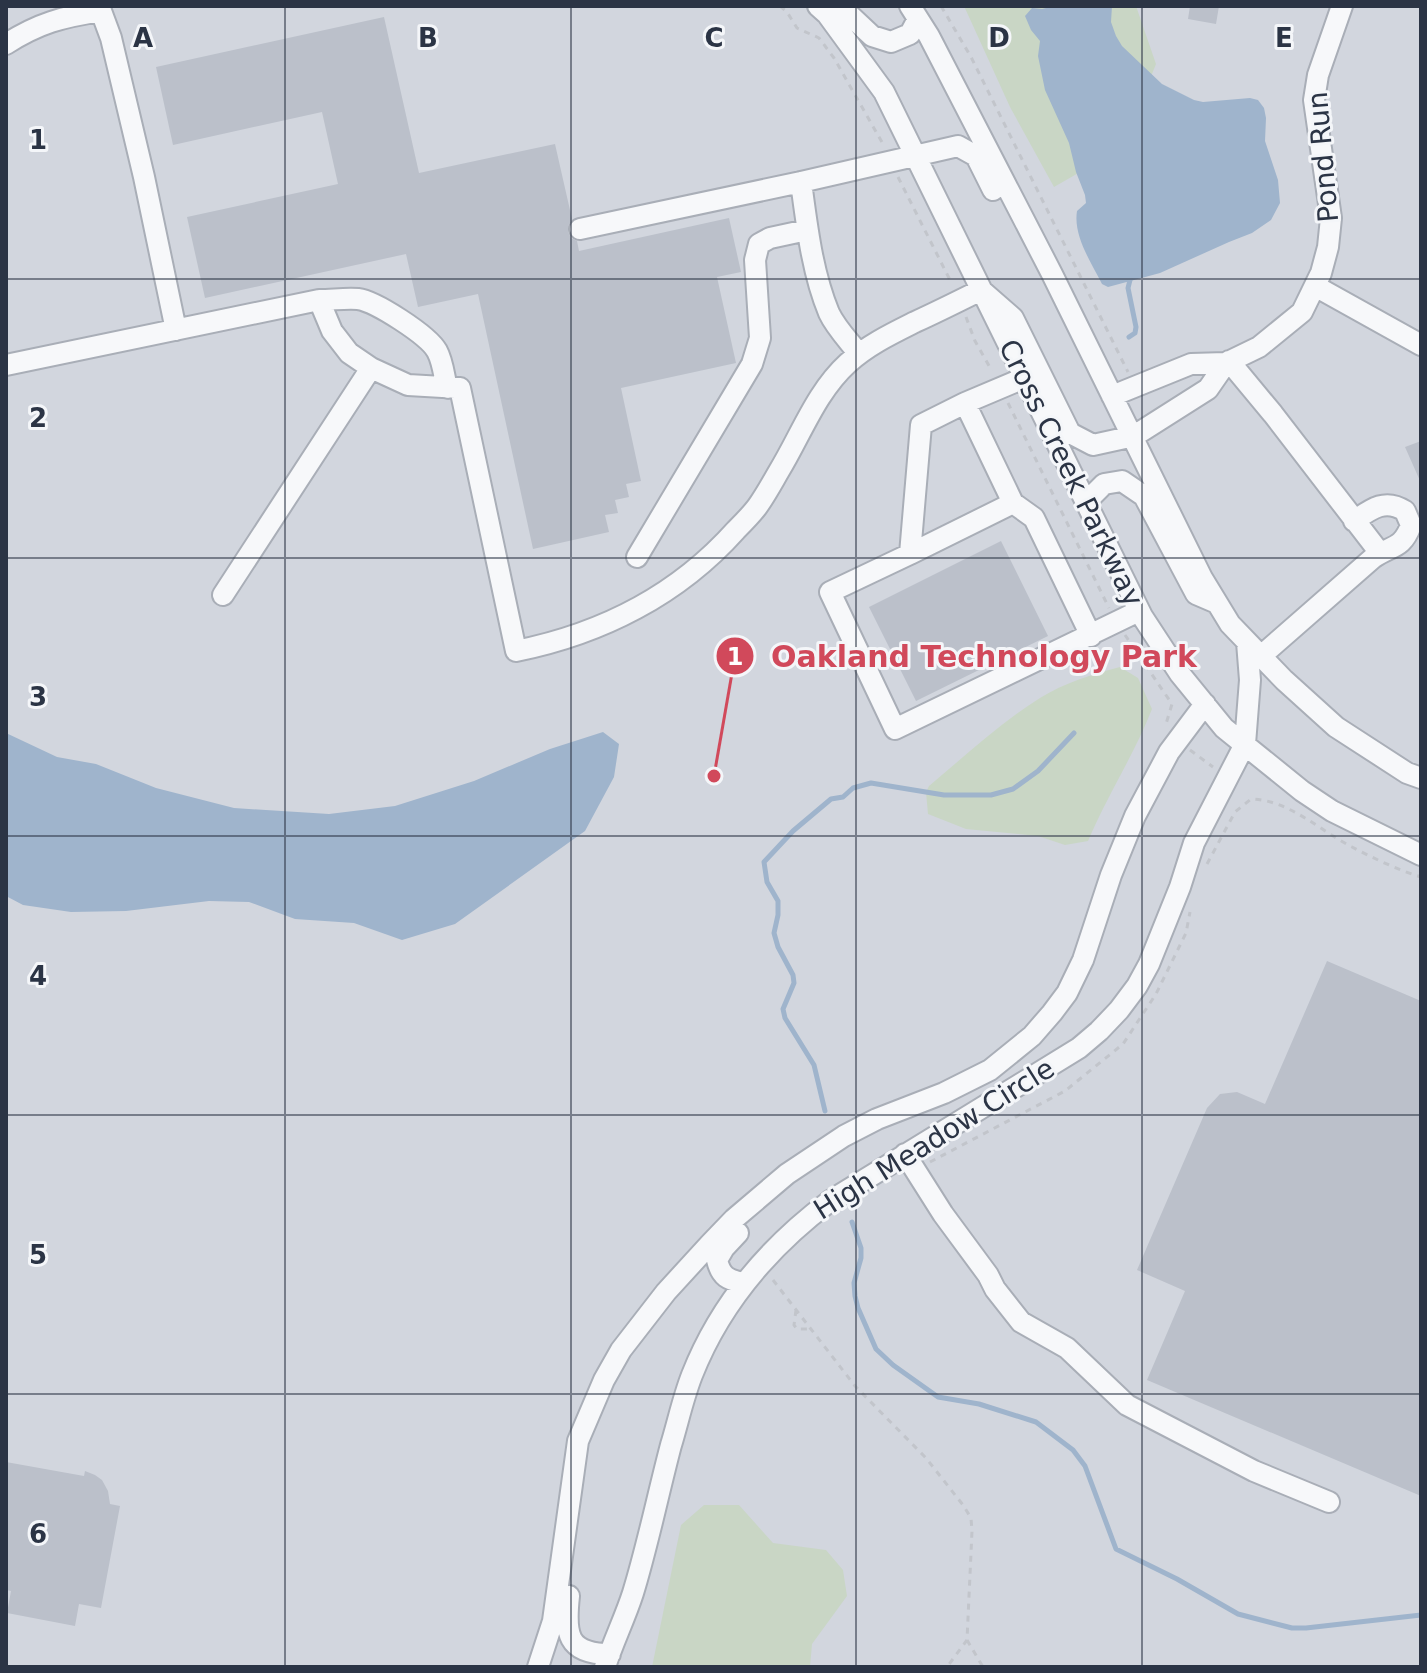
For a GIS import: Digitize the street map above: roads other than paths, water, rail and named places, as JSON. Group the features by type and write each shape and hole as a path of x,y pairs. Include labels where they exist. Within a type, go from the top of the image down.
{"street":[{"name":"Cross Creek Parkway","path":"818,6 884,92 1139,611 1180,674 1224,728 1302,791 1332,811 1421,855"},
{"path":"840,6 872,36 891,42 910,34 914,12"},
{"name":"Pond Run","path":"1112,396 1191,364 1228,362 1259,347 1302,312 1321,273 1328,247 1331,218 1314,100 1318,75 1342,6"},
{"path":"6,44 30,29 65,16 101,11 111,38 144,177 176,330"},
{"path":"914,12 943,61 1052,274 1202,578 1230,624 1336,727 1407,773 1421,778"},
{"path":"580,229 958,146 976,156 1023,249 1052,274"},
{"path":"801,182 807,230 830,316 859,354"},
{"path":"637,557 752,364 760,338 755,260 759,244 770,238 807,230"},
{"path":"1315,286 1421,345"},
{"path":"319,300 332,331 349,353 371,368 408,385 460,388 516,651 552,644 599,627 644,606 690,574 718,551 756,508 816,405 846,364 871,345 981,290 1013,318 1070,433 1093,445 1134,436"},
{"path":"7,363 319,300 360,299 372,303 422,334 436,348 447,388"},
{"path":"1228,362 1273,414 1380,553"},
{"name":"Pond Run","path":"1134,436 1208,389 1228,362"},
{"path":"223,595 371,368"},
{"path":"910,554 921,425 1024,378"},
{"path":"965,403 1013,503 1034,518 1091,636"},
{"path":"1086,502 1104,484 1122,481 1144,496 1196,594 1217,603"},
{"path":"1013,503 830,592 895,729 1139,611"},
{"path":"1245,744 1254,649 1380,553 1405,539 1411,525 1405,511 1389,503 1354,521"},
{"name":"High Meadow Circle","path":"538,1667 553,1621 578,1441 604,1380 621,1350 666,1292 734,1219 787,1174 844,1136 877,1119 944,1093 990,1070 1032,1036 1067,993 1083,960 1111,875 1135,816 1169,752 1205,704"},
{"name":"High Meadow Circle","path":"607,1660 633,1594 691,1377 708,1339 744,1283 809,1217 855,1184 1079,1048 1119,1010 1137,986 1158,945 1194,843 1245,744"},
{"path":"744,1283 729,1280 723,1275 717,1260 724,1248 750,1221 804,1177 844,1136"},
{"path":"905,1154 943,1214 1021,1322 1067,1348 1127,1405 1254,1471 1329,1502"},
{"path":"578,1441 582,1502 566,1622 576,1647 607,1660"}],"water":[{"path":"1112,6 1111,22 1122,46 1162,84 1194,100 1258,100 1264,108 1265,141 1278,180 1280,203 1271,220 1252,233 1160,273 1108,287 1102,284 1080,239 1077,211 1086,203 1085,195 1069,143 1045,90 1038,56 1040,41 1025,16 1032,8"},
{"path":"603,732 619,744 614,777 585,831 455,924 402,940 354,923 295,919 249,902 209,901 126,911 71,912 23,905 6,896 6,733 57,757 96,764 156,788 234,808 329,814 395,806 474,781 550,749"}],"waterway":[{"path":"1129,337 1135,333 1136,327 1128,288 1130,280"},
{"path":"825,1111 814,1065 785,1018 783,1009 794,983 793,975 774,933 778,901 767,882 764,862 793,831 831,799 843,797 853,788 871,783 944,795 991,795 1013,789 1038,771 1074,733"},
{"path":"852,1222 861,1248 854,1283 855,1296 876,1349 938,1397 979,1404 1036,1422 1073,1450 1085,1466 1116,1549 1238,1614 1292,1628 1421,1615"}],"place":[{"name":"Oakland Technology Park","path":"714,776"}]}
